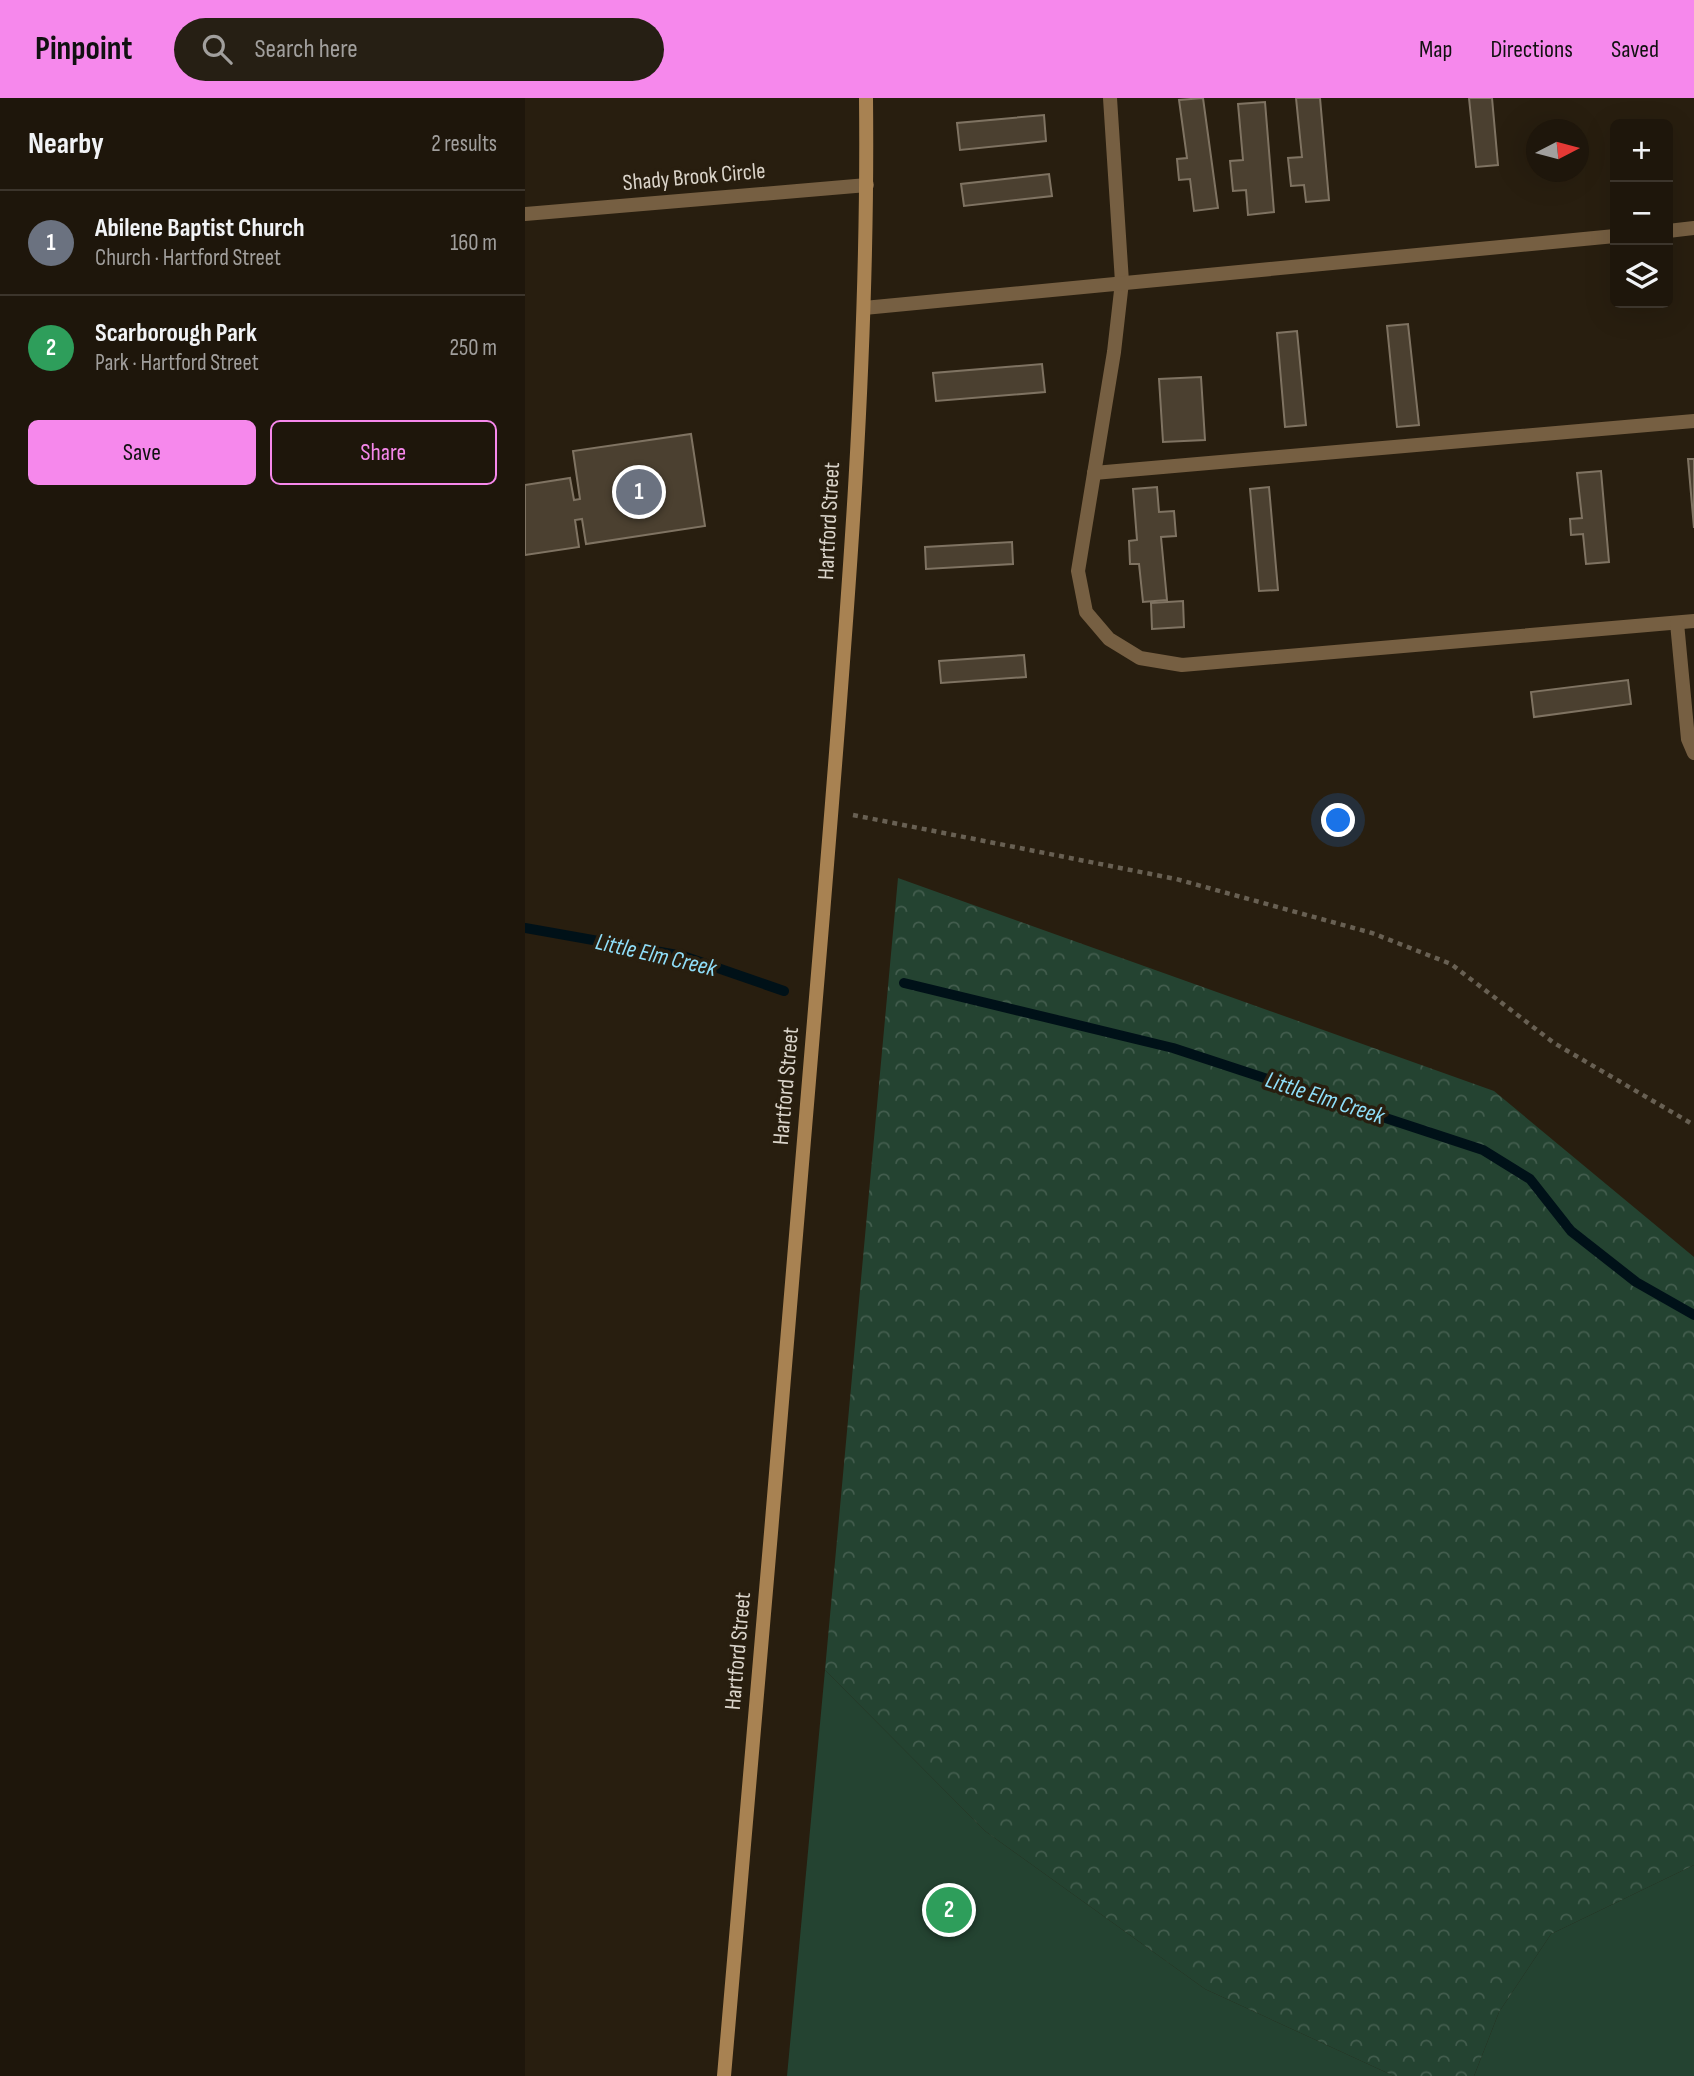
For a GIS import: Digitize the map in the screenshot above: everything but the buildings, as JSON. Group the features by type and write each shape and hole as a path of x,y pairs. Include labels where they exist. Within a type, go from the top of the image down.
{"street":[{"name":"Hartford Street","path":"724,2076 851,548 864,308 866,98"},
{"path":"1110,98 1122,282 1114,352 1078,571 1086,612 1109,639 1140,658 1182,666 1694,621"},
{"name":"Shady Brook Circle","path":"525,214 867,185"},
{"path":"1673,230 1694,228"},
{"path":"864,308 1610,236"},
{"path":"1094,473 1694,421"},
{"path":"1677,623 1688,739 1694,753"}],"path":[{"path":"831,811 1176,879 1372,933 1451,964 1554,1043 1694,1125"}],"green space":[{"path":"898,878 1494,1091 1694,1257 1694,1865 1551,1934 1499,2012 1474,2076 1394,2076 1205,1989 985,1831 825,1670"},
{"path":"825,1670 985,1831 1205,1989 1394,2076 787,2076"},
{"path":"1694,1865 1694,2076 1474,2076 1499,2012 1551,1934"}],"waterway":[{"name":"Little Elm Creek","path":"525,928 683,956 784,991"},
{"name":"Little Elm Creek","path":"904,983 1173,1048 1483,1150 1530,1179 1571,1231 1636,1282 1694,1315"}],"place":[{"name":"Abilene Baptist Church","path":"639,492"},
{"name":"Scarborough Park","path":"949,1910"}]}
